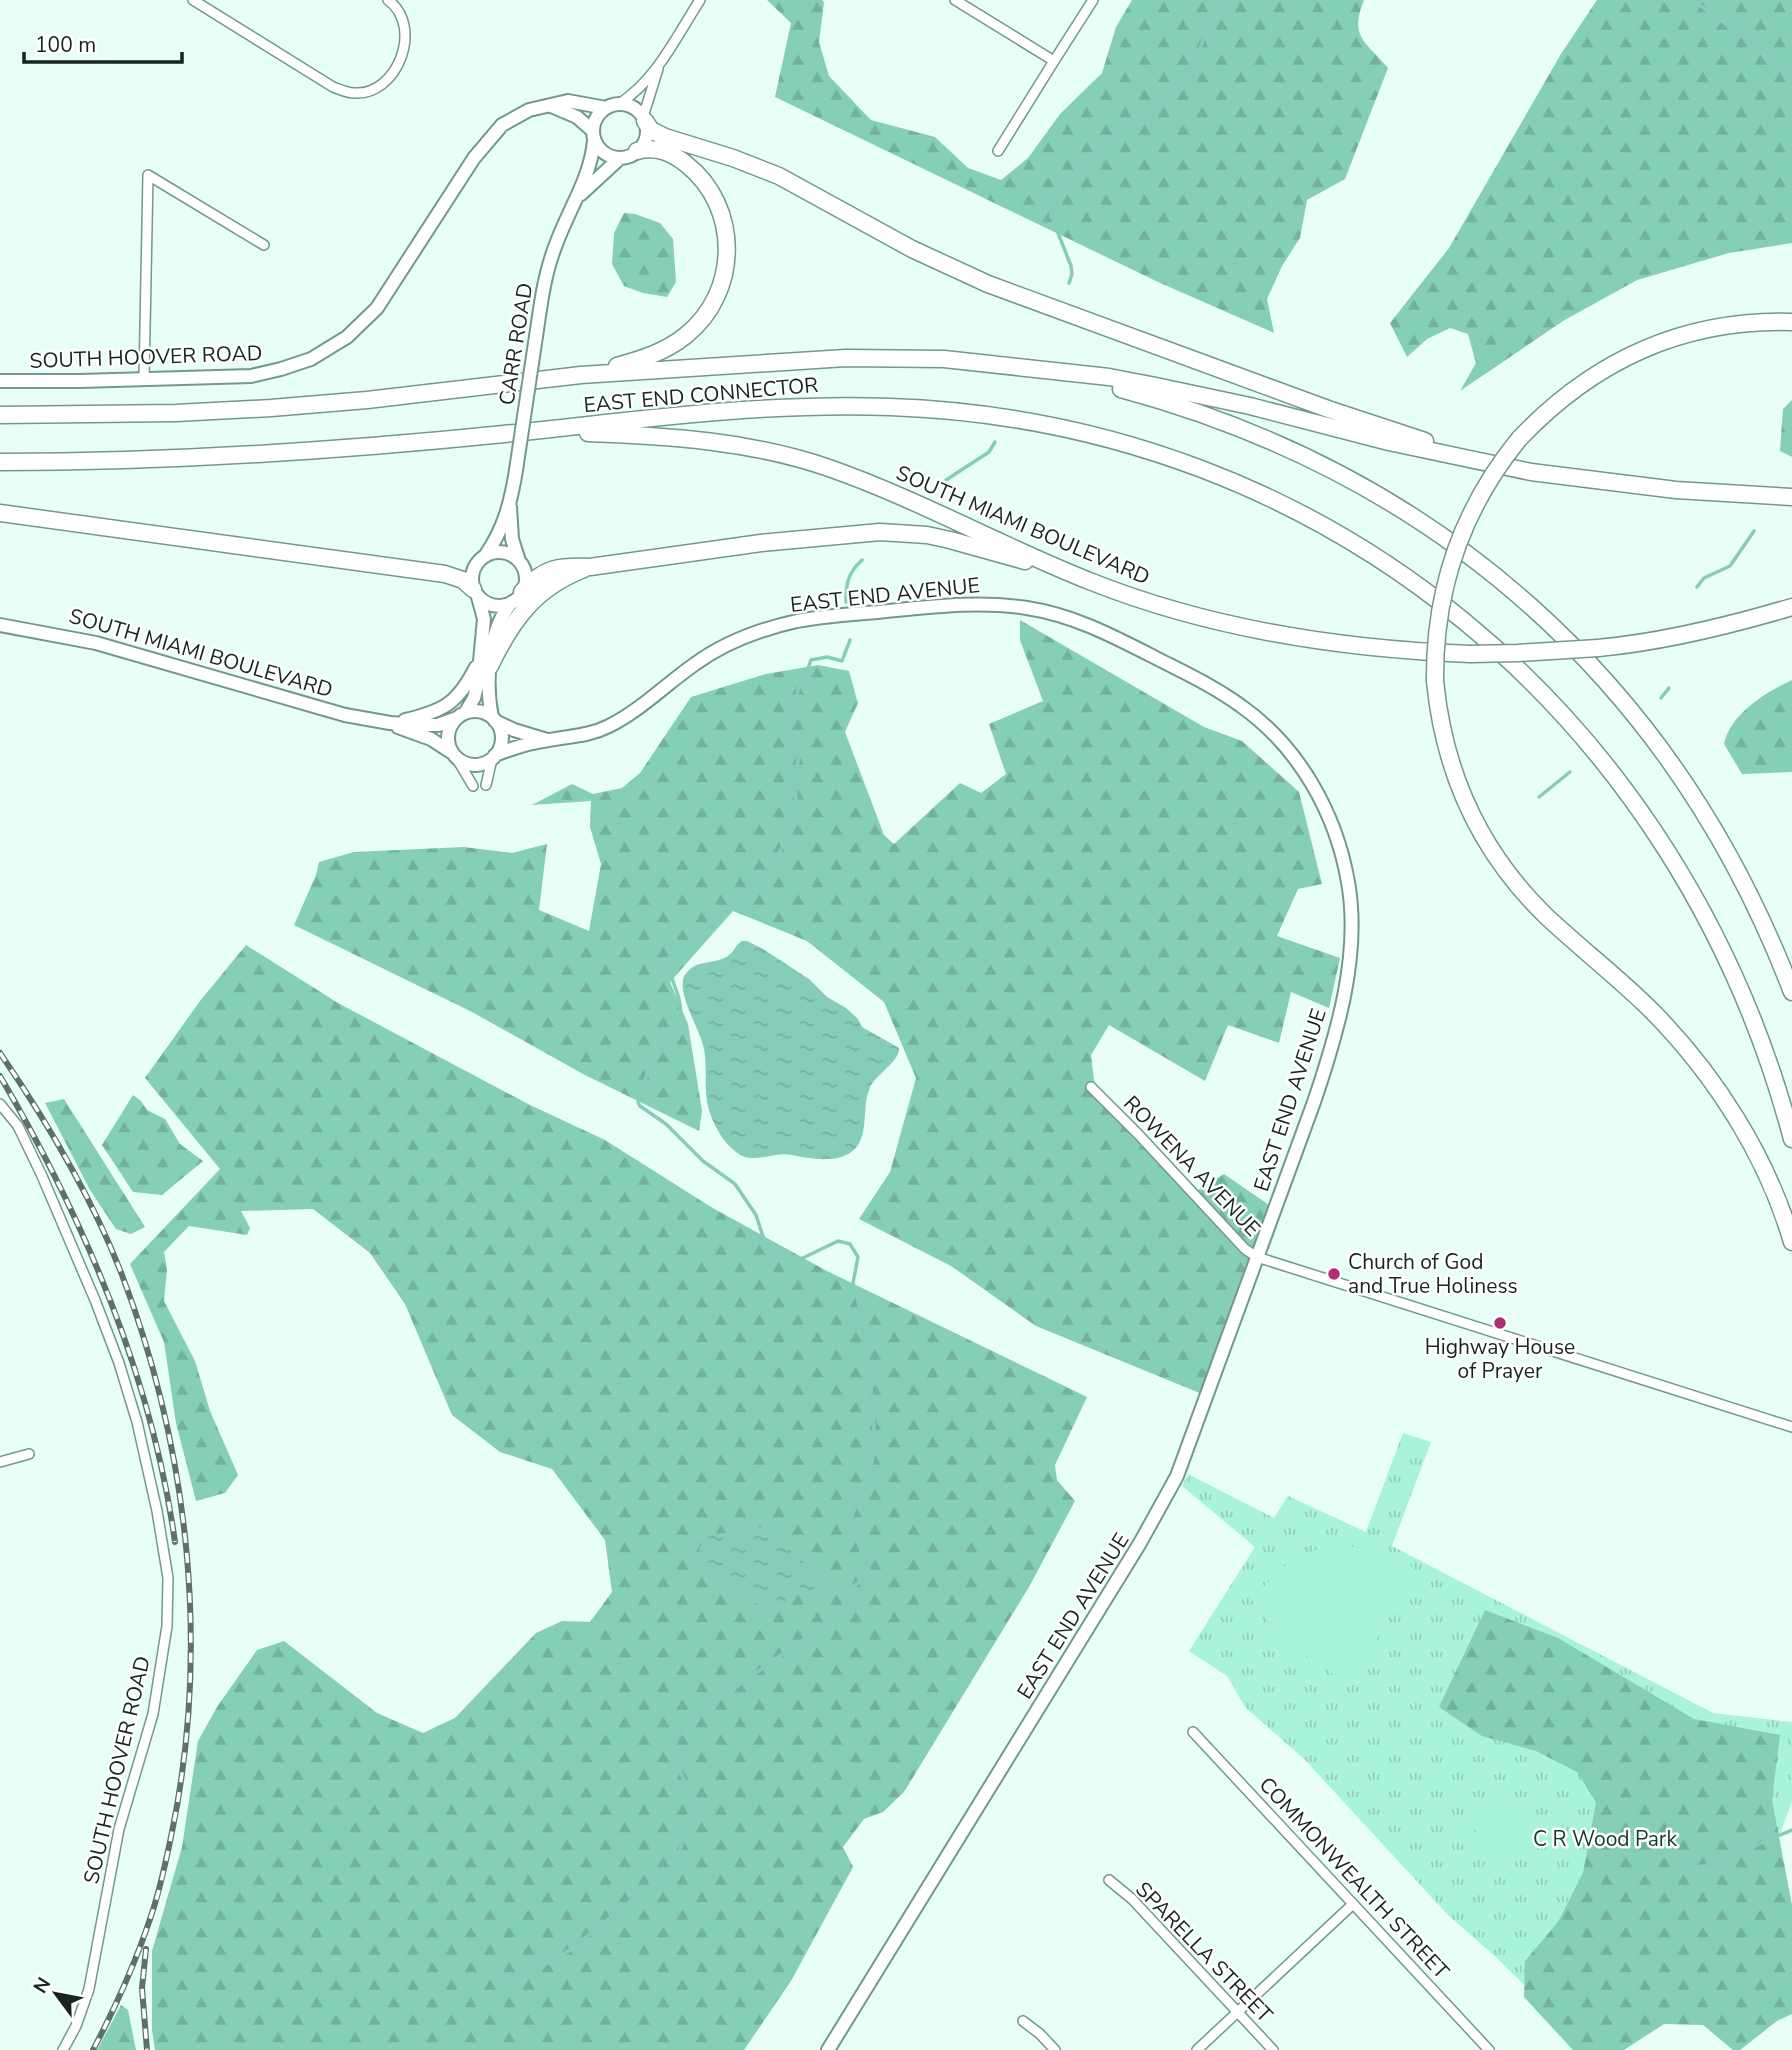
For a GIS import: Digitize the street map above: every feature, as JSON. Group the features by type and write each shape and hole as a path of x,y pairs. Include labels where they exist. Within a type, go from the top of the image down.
{"highway":[{"path":"644,119 651,130 660,135 733,158 803,187 923,255 988,285 1339,413 1531,472"},
{"path":"581,375 638,360 676,343 706,314 724,277 728,250 724,222 706,182 685,163 667,152 650,149 637,152"},
{"path":"1792,322 1748,323 1703,330 1657,343 1636,352 1572,390 1519,439 1490,477 1458,542 1439,612 1436,681 1447,754 1463,800 1486,842 1530,899 1654,1013 1701,1067 1753,1148 1792,1242"},
{"path":"0,415 271,408 366,400 581,375 846,358 944,359 1109,377 1203,395 1389,442 1531,472 1676,490 1792,497"},
{"path":"1042,369 1149,397 1276,442 1331,468 1407,512 1496,576 1594,667 1627,704 1678,772 1736,866 1763,921 1792,992"},
{"name":"EAST END CONNECTOR","path":"528,432 729,410 800,406 895,407 988,415 1079,432 1168,457 1254,491 1338,533 1416,584 1488,640 1555,704 1622,783 1692,890 1735,973 1769,1060 1792,1139"},
{"path":"0,462 95,462 274,455 528,432"},
{"name":"SOUTH MIAMI BOULEVARD","path":"528,432 670,437 734,445 797,459 917,502 1091,582 1183,611 1276,635 1374,649 1470,654 1598,648 1710,629 1792,607"},
{"path":"0,513 444,574 463,580 476,593"},
{"path":"517,597 539,575 551,569 590,567 832,535 904,533 974,546 1091,582"},
{"path":"485,663 519,616 550,587 590,567"}],"street":[{"path":"193,0 333,87 353,93 369,92 388,79 400,62 405,40 404,24 388,0"},
{"path":"551,106 577,117 594,136 602,152 620,158 637,152 646,135 644,119 659,68 700,0"},
{"path":"955,0 1054,61"},
{"path":"998,151 1093,0"},
{"path":"594,136 596,118 606,108 619,104 634,94 659,68"},
{"name":"SOUTH HOOVER ROAD","path":"0,381 144,379 266,373 311,359 358,328 386,297 462,176 493,133 519,114 568,101 606,108"},
{"path":"619,104 633,107 644,119"},
{"name":"CARR ROAD","path":"519,561 512,540 510,506 549,263 592,161 594,136"},
{"name":"CARR ROAD","path":"580,194 620,158"},
{"path":"144,379 148,175 264,245"},
{"name":"CARR ROAD","path":"485,556 497,537 510,506"},
{"path":"473,786 454,756 448,734 476,692 485,663 497,625 517,597 525,574 519,561 503,552 485,556 473,570 476,593 484,618 485,663 487,693 493,719 502,738 486,785"},
{"path":"476,593 494,606 517,597"},
{"name":"EAST END AVENUE","path":"494,757 520,746 576,737 604,729 629,715 707,655 762,631 812,618 953,604 1028,608 1075,620 1111,635 1206,684 1244,708 1263,724 1292,754 1318,793 1340,850 1349,884 1350,938 1345,983 1331,1046 1188,1447 1169,1492 828,2050"},
{"name":"SOUTH MIAMI BOULEVARD","path":"0,625 96,643 315,708 390,723 432,726 461,715"},
{"path":"390,723 431,714 447,706 485,663"},
{"path":"461,715 479,711 493,719"},
{"name":"EAST END AVENUE","path":"493,719 514,730 547,740"},
{"name":"SOUTH MIAMI BOULEVARD","path":"390,723 431,739 454,756"},
{"path":"454,756 475,765 494,757"},
{"name":"ROWENA AVENUE","path":"1091,1087 1138,1133 1245,1249 1257,1257 1792,1427"},
{"name":"SOUTH HOOVER ROAD","path":"0,1104 18,1126 42,1176 120,1363 149,1475 168,1578 167,1626 153,1714 119,1829 89,1989 76,2026 63,2050"},
{"path":"0,1462 29,1454"},
{"name":"COMMONWEALTH STREET","path":"1193,1732 1489,2050"},
{"name":"SPARELLA STREET","path":"1109,1880 1132,1899 1273,2050"},
{"path":"1197,2050 1353,1904"},
{"path":"1023,2021 1055,2050"}],"green space":[{"path":"767,0 822,0 824,2 819,42 829,76 871,120 935,137 968,168 1001,180 1028,158 1060,114 1102,73 1116,27 1132,0 1364,0 1358,22 1359,31 1366,44 1388,68 1345,179 1307,200 1300,238 1282,266 1267,299 1274,333 1158,282 775,97 791,23"},
{"path":"1597,0 1792,0 1792,243 1729,253 1637,280 1563,321 1460,391 1476,363 1468,334 1450,328 1427,339 1407,357 1390,323 1449,248 1561,54"},
{"path":"624,213 660,223 673,239 676,282 667,297 624,286 612,264 614,233"},
{"path":"1792,400 1792,457 1780,451 1783,409"},
{"path":"1020,620 1204,727 1242,741 1299,792 1322,884 1298,889 1277,936 1340,958 1329,1008 1291,992 1279,1043 1228,1025 1205,1081 1109,1025 1091,1055 1096,1097 1190,1195 1224,1174 1269,1205 1202,1394 1036,1326 951,1266 859,1219 890,1172 916,1078 884,1002 807,941 733,911 670,982 688,1024 702,1111 699,1131 583,1074 472,1012 294,925 319,862 354,852 464,847 512,853 547,844 539,910 589,931 601,864 590,827 591,801 532,805 572,784 593,794 622,788 640,773 691,697 766,674 818,665 849,671 858,703 845,732 884,835 894,844 960,783 981,793 1006,774 989,724 1043,701 1020,640"},
{"path":"1792,680 1792,772 1742,774 1724,744 1733,723 1750,705"},
{"path":"246,945 338,1003 528,1104 605,1140 711,1207 827,1271 1087,1397 1055,1465 1057,1480 1075,1501 1029,1587 904,1792 883,1812 864,1819 843,1847 853,1867 791,1981 744,2050 155,2050 152,2030 152,1951 182,1847 198,1741 217,1707 257,1650 284,1641 377,1713 423,1733 455,1718 536,1633 562,1621 590,1622 612,1592 605,1540 552,1469 500,1452 452,1415 405,1304 370,1253 313,1209 241,1211 250,1228 247,1235 189,1226 164,1252 167,1269 164,1301 195,1361 210,1411 238,1475 225,1493 196,1501 176,1423 164,1342 130,1264 220,1169 145,1078 200,1001"},
{"path":"133,1095 147,1110 165,1119 180,1144 203,1161 162,1195 133,1192 102,1145"},
{"path":"64,1099 145,1227 131,1234 116,1229 90,1190 45,1103"},
{"name":"C R Wood Park","path":"1403,1433 1431,1442 1392,1546 1713,1713 1792,1722 1792,1801 1724,1991 1582,2042 1498,1959 1448,1915 1305,1760 1245,1707 1227,1676 1189,1651 1255,1547 1182,1486 1188,1474 1274,1518 1288,1496 1366,1532"},
{"path":"1336,1545 1388,1554 1407,1562 1414,1571 1413,1578 1354,1677 1342,1680 1283,1640 1252,1600 1271,1579 1298,1557"},
{"path":"1485,1610 1558,1638 1694,1719 1780,1735 1772,1800 1792,1905 1792,2014 1777,2021 1740,2050 1733,2050 1703,2025 1664,2024 1624,2050 1573,2050 1524,1997 1525,1961 1558,1922 1583,1873 1596,1802 1577,1772 1536,1751 1482,1736 1439,1707"},
{"path":"1499,1795 1513,1811 1482,1838 1468,1823"},
{"path":"1521,1821 1535,1836 1504,1864 1491,1848"},
{"path":"121,2005 128,2010 136,2050 97,2050"}],"water":[{"path":"742,941 763,949 809,979 827,997 846,1008 862,1027 899,1048 895,1059 872,1084 867,1095 863,1132 859,1143 844,1156 824,1159 785,1154 749,1158 732,1148 714,1124 706,1096 703,1045 685,999 683,982 689,970 699,964 723,959"},
{"path":"753,1526 772,1530 796,1556 825,1578 825,1590 793,1593 780,1605 763,1608 698,1571 697,1557 706,1535 743,1531"}],"waterway":[{"path":"1069,283 1071,266 1051,215 1053,202 1061,185 1119,131 1153,110 1184,77 1195,62 1211,19 1232,0"},
{"path":"1693,0 1792,72"},
{"path":"946,480 989,452 995,442"},
{"path":"1697,587 1704,578 1730,566 1754,531"},
{"path":"846,602 849,579 862,560"},
{"path":"503,1980 548,1963 570,1950 670,1869 680,1851 691,1806 677,1760 676,1738 728,1693 852,1606 869,1570 851,1525 853,1513 871,1469 875,1443 861,1312 853,1283 858,1257 850,1244 838,1241 803,1258 786,1262 769,1255 756,1215 735,1184 703,1161 666,1124 638,1102 644,1081 680,1015 679,1000 668,959 674,951 701,933 745,895 781,849 790,832 796,809 795,775 798,756 788,744 799,685 811,660 827,657 842,661 850,640"},
{"path":"1661,698 1669,688"},
{"path":"1539,797 1570,772"},
{"path":"824,1589 845,1589 864,1579"},
{"path":"1678,1874 1694,1867 1705,1866 1739,1849 1752,1847 1792,1830"}],"railway":[{"path":"0,1053 67,1161 97,1217 122,1275 145,1342 163,1410 177,1480 186,1550 191,1621 190,1692 184,1762 172,1832 160,1887 144,1936 124,1986 93,2050"},
{"path":"0,1076 60,1186 110,1301 150,1420 175,1542"},
{"path":"146,1949 142,1988 147,2050"}],"place":[{"name":"Church of God and True Holiness","path":"1334,1274"},
{"name":"Highway House of Prayer","path":"1500,1323"}]}
